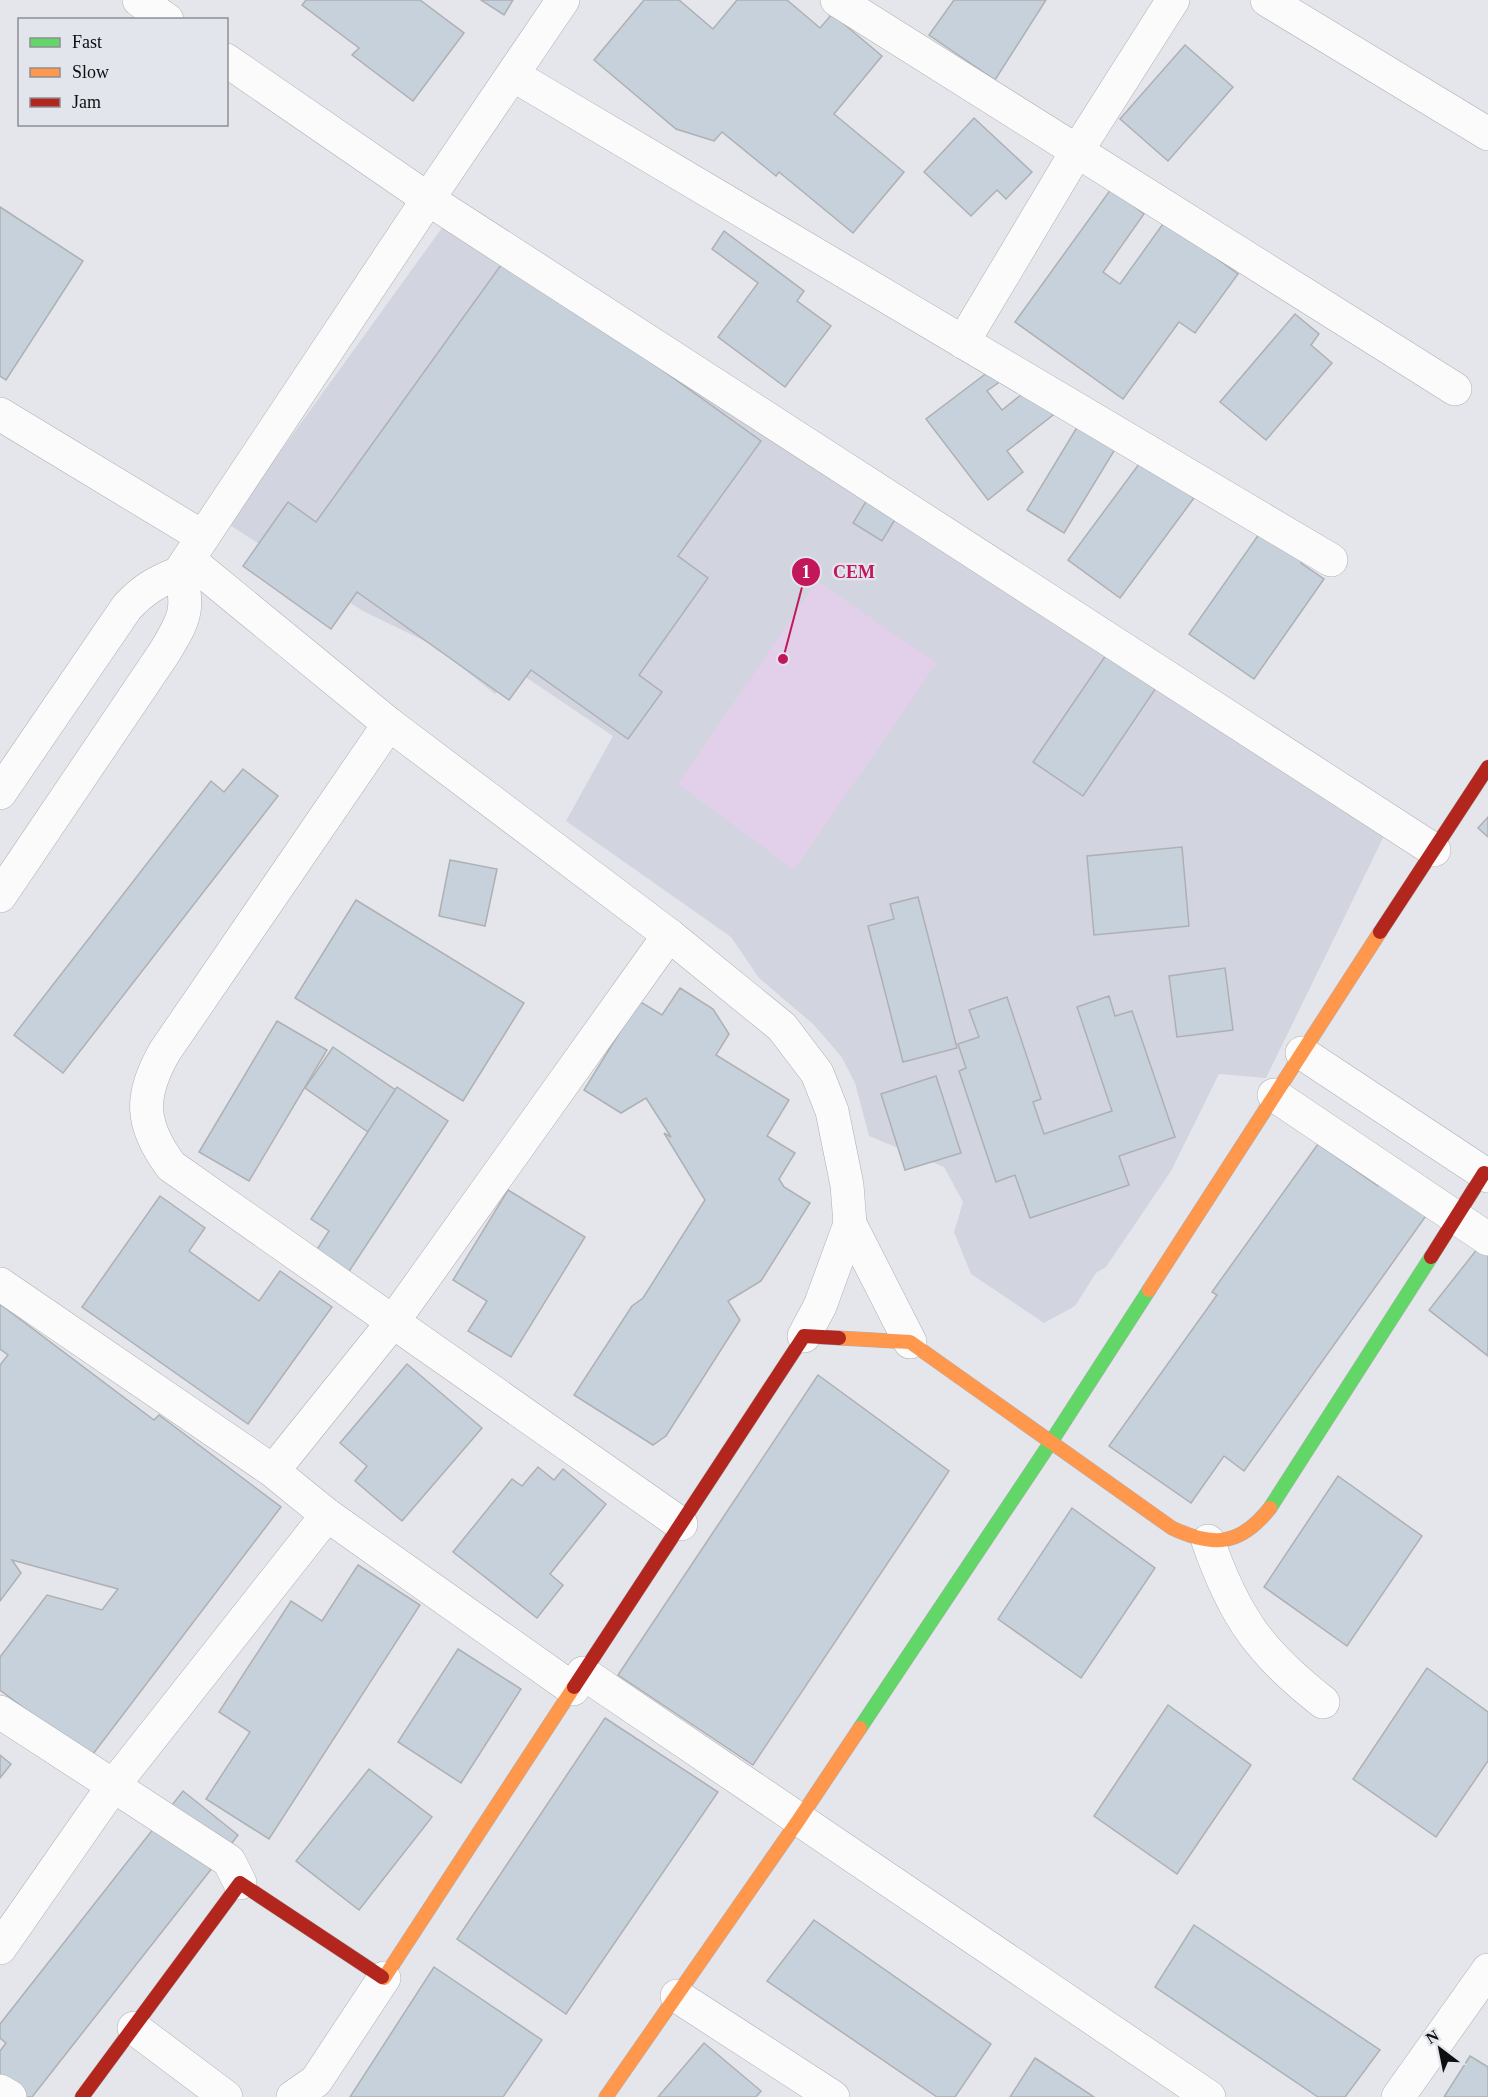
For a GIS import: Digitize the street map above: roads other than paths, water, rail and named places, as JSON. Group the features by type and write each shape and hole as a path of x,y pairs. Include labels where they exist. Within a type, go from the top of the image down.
{"street":[{"path":"139,0 164,18"},
{"path":"0,793 127,606 142,591 190,557 563,0"},
{"path":"837,0 1455,389"},
{"path":"963,342 1077,151 1173,0"},
{"path":"1267,0 1488,134"},
{"path":"228,61 428,199 1434,850"},
{"path":"513,75 1331,560"},
{"path":"0,414 190,557 389,724 669,934 782,1026 817,1073 832,1111 847,1185 850,1224 910,1342 1189,1538 1208,1541 1227,1540 1245,1533 1261,1521 1455,1218 1486,1175 1302,1053"},
{"path":"0,896 164,654 181,625 190,557"},
{"path":"389,724 165,1051 153,1073 147,1097 148,1122 157,1146 171,1166 681,1524"},
{"path":"606,2097 798,1821 1051,1442 1488,767"},
{"path":"273,1471 392,1323 669,934"},
{"path":"1274,1095 1488,1239"},
{"path":"293,2097 316,2081 804,1336 820,1306 850,1224"},
{"path":"0,1284 273,1471 327,1515 578,1681 798,1821 1209,2097"},
{"path":"804,1336 910,1342"},
{"path":"0,1948 113,1786 327,1515"},
{"path":"1208,1541 1221,1579 1251,1632 1291,1677 1323,1702"},
{"path":"0,1712 229,1861 240,1883 384,1978"},
{"path":"82,2097 240,1883"},
{"path":"1398,2097 1477,2008 1488,1970"},
{"path":"677,1996 833,2097"},
{"path":"134,2028 226,2097"},
{"path":"0,2091 10,2097"}],"place":[{"name":"CEM","path":"783,659"}]}
